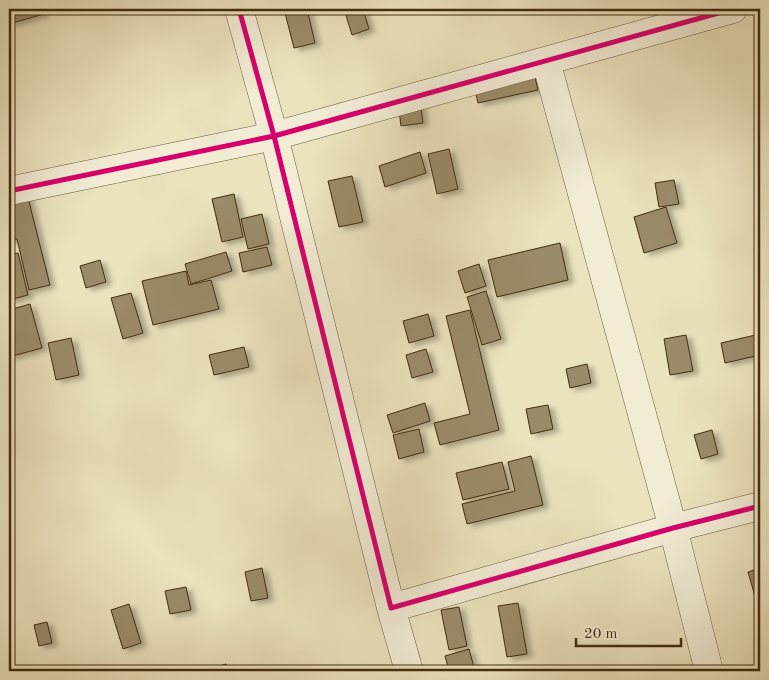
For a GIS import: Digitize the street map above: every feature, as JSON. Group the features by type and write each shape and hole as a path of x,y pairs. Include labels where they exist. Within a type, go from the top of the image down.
{"street":[{"path":"239,9 274,136 391,608 409,671"},
{"path":"9,192 274,136 731,9"},
{"path":"546,61 673,528 709,671"},
{"path":"391,608 673,528 760,506"}],"building":[{"path":"9,9 43,9 44,14 9,24"},
{"path":"284,9 307,9 315,43 294,48"},
{"path":"344,9 363,9 369,29 352,35"},
{"path":"533,68 538,90 478,103 473,81"},
{"path":"420,100 423,123 401,126 398,103"},
{"path":"449,149 458,189 437,194 428,154"},
{"path":"420,152 426,173 385,187 379,166"},
{"path":"352,176 363,222 339,227 328,181"},
{"path":"674,180 679,204 659,207 655,183"},
{"path":"24,182 50,285 29,290 17,239 9,240 9,186"},
{"path":"234,194 243,237 222,242 212,199"},
{"path":"666,207 677,243 644,253 634,217"},
{"path":"262,214 269,244 248,249 241,219"},
{"path":"560,243 568,280 497,297 488,260"},
{"path":"267,247 272,265 243,272 239,253"},
{"path":"760,249 760,270 754,250"},
{"path":"226,252 232,271 191,284 185,264"},
{"path":"18,253 28,295 9,300 9,255"},
{"path":"100,260 106,282 86,288 80,266"},
{"path":"479,264 486,286 465,293 458,271"},
{"path":"186,271 189,285 211,280 219,309 153,325 142,281"},
{"path":"486,291 501,339 482,345 467,297"},
{"path":"131,293 143,333 123,339 111,298"},
{"path":"30,304 42,348 9,357 9,310"},
{"path":"470,310 499,430 440,445 434,423 470,414 446,316"},
{"path":"428,314 434,336 409,343 403,321"},
{"path":"760,334 760,355 725,363 721,343"},
{"path":"686,335 693,371 670,375 664,339"},
{"path":"71,338 79,375 56,380 48,343"},
{"path":"244,347 249,367 214,375 209,355"},
{"path":"426,349 433,372 412,378 406,355"},
{"path":"587,364 591,383 570,388 566,369"},
{"path":"425,403 430,421 393,433 387,415"},
{"path":"548,405 553,429 531,434 526,409"},
{"path":"419,429 424,452 399,459 393,435"},
{"path":"712,430 718,454 701,459 694,435"},
{"path":"531,456 543,505 467,524 462,504 515,491 508,462"},
{"path":"502,462 509,489 463,500 456,473"},
{"path":"262,568 268,598 251,601 245,572"},
{"path":"760,568 760,614 748,572"},
{"path":"186,587 191,610 170,614 165,591"},
{"path":"518,603 527,654 507,657 498,606"},
{"path":"129,604 141,643 123,649 111,610"},
{"path":"459,607 467,646 449,650 441,610"},
{"path":"47,622 52,643 39,646 34,625"},
{"path":"469,649 475,671 449,671 445,656"},
{"path":"226,664 228,671 202,671"}],"cycle path":[{"path":"239,9 274,136 391,608 673,528 760,506"},
{"path":"9,191 274,136 733,9"}]}
